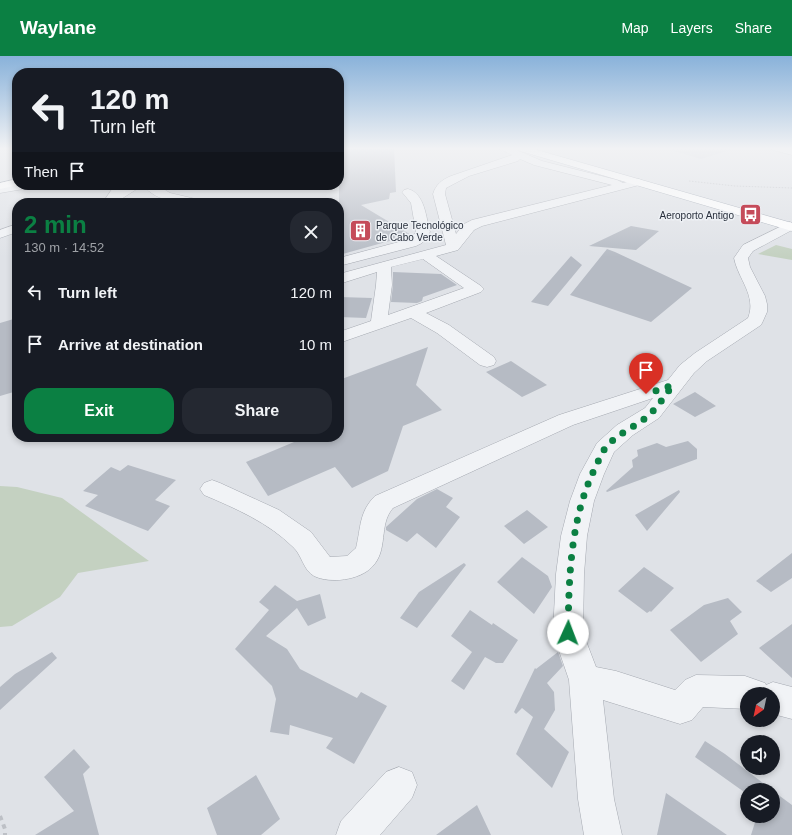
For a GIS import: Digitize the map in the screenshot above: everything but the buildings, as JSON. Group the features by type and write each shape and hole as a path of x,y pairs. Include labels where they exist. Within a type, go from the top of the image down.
{"main road":[{"path":"648,184 791,222"},
{"path":"664,184 791,222"}],"street":[{"path":"443,184 439,194 453,247"},
{"path":"344,277 384,265 453,247 469,227 477,223 621,184"},
{"path":"0,190 12,188"},
{"path":"111,198 117,190"},
{"path":"115,198 129,190"},
{"path":"157,190 166,196 175,198"},
{"path":"344,261 402,246 417,240 423,232 417,202 408,192"},
{"path":"602,835 596,799 585,680 568,633 572,551 582,501 592,474 605,448 625,430 652,413 687,369 701,357 755,321 760,313 760,304 756,292 744,270 741,258 748,248 791,222"},
{"path":"0,234 12,230"},
{"path":"344,336 476,289 426,254"},
{"path":"379,324 384,284 384,265"},
{"path":"412,312 443,329 487,361"},
{"path":"212,489 256,508 291,530 305,542 322,567 331,570 352,565 362,560 369,552 373,515 378,507 384,502 566,420 673,385"},
{"path":"585,680 616,687 680,708 696,691 740,692"},
{"path":"780,700 792,703"},
{"path":"355,835 399,785"}],"path":[{"path":"720,184 792,188"},
{"path":"0,816 5,828 5,835"}],"green space":[{"path":"776,245 792,249 792,260 758,254"},
{"path":"0,486 17,487 62,498 149,561 78,573 60,597 12,626 0,627"}],"place":[{"name":"Aeroporto Antigo","path":"750,215"},
{"name":"Parque Tecnológico de Cabo Verde","path":"361,231"}],"route":[{"path":"568,633 570,574 574,536 582,501 592,474 605,448 625,430 652,413 673,385 646,394"}]}
